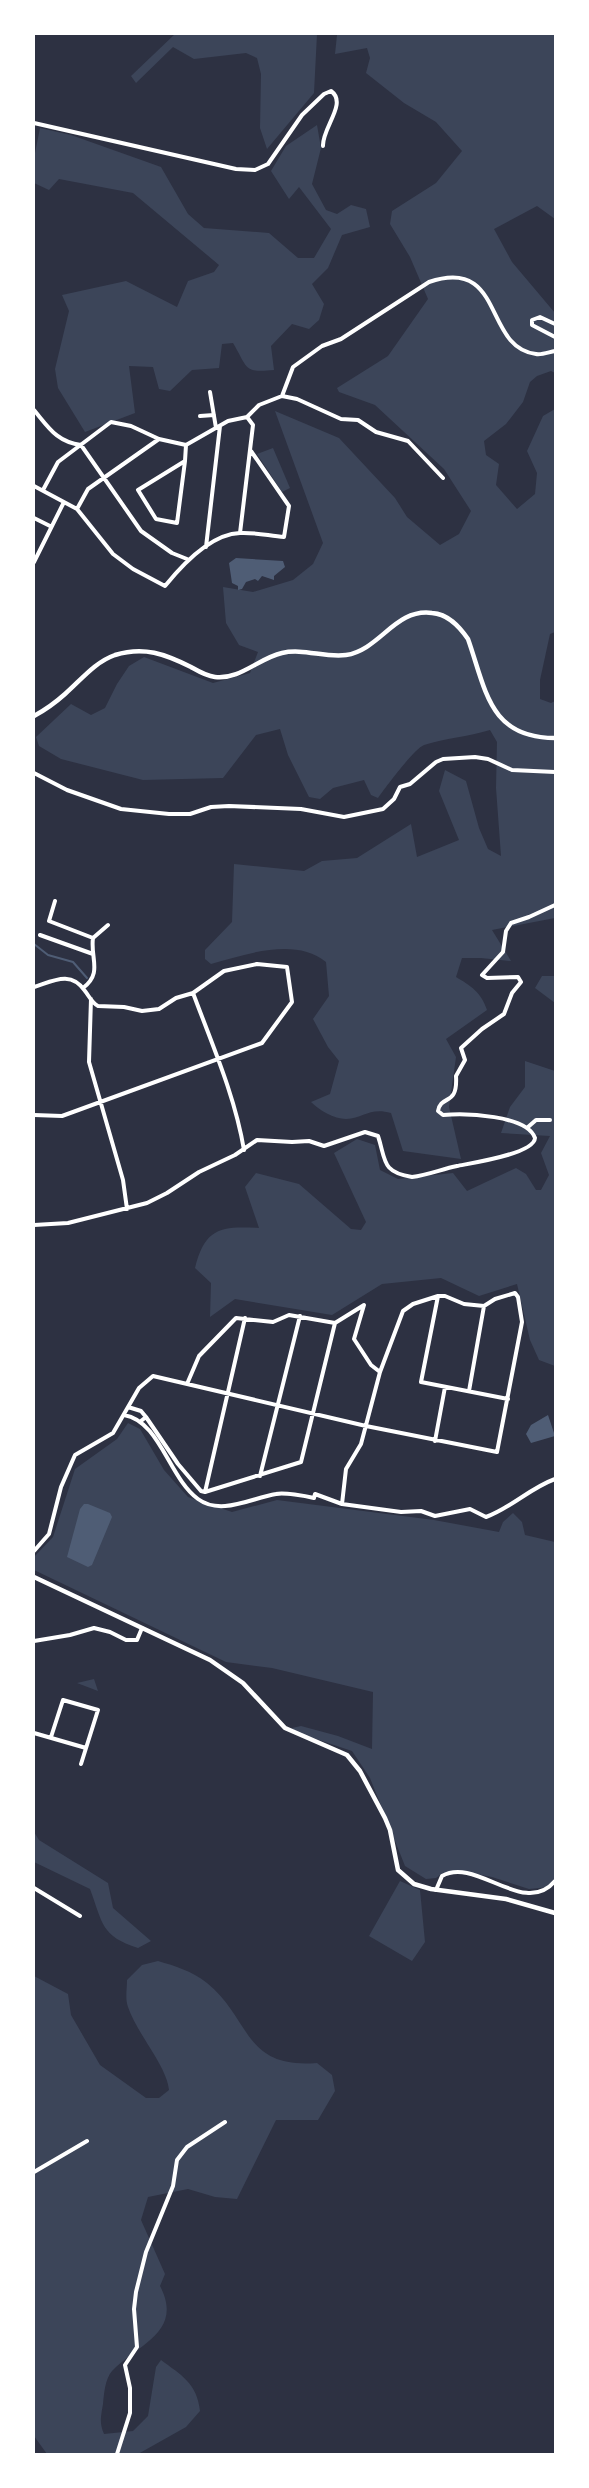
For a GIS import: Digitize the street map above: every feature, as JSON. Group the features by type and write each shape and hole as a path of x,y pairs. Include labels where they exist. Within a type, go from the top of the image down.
{"street":[{"path":"34,123 228,168 255,170 268,164 302,114 324,94 331,91 336,94 338,102 336,110 324,132 323,146"},
{"path":"282,396 290,372 300,362 322,346 341,339 428,282 444,276 461,277 475,284 510,338 522,349 537,354 555,351"},
{"path":"555,324 540,317 532,320 532,326 537,330 555,337"},
{"path":"206,547 218,427 210,392"},
{"path":"43,490 58,462 111,422 130,426 159,439 186,445 228,421 247,417 259,405 282,396 297,400 341,419 358,420 376,432 408,441 443,478"},
{"path":"34,410 56,436 67,443 82,445 141,531 172,553 187,560"},
{"path":"200,416 214,415"},
{"path":"240,533 253,426 247,417"},
{"path":"77,509 88,489 159,439"},
{"path":"185,461 138,490 156,519 177,523 185,461 186,445"},
{"path":"34,486 77,509 113,554 133,569 165,586 187,560 224,537 240,533 284,537 289,506 251,452"},
{"path":"34,562 36,552 64,502"},
{"path":"34,518 50,526"},
{"path":"34,716 64,695 98,664 114,655 131,651 152,651 165,654 202,673 216,677 238,674 269,657 291,651 336,655 352,654 365,647 404,618 419,612 441,614 457,626 468,639 488,697 504,722 525,735 555,738"},
{"path":"34,773 67,790 121,809 190,814 211,808 229,806 301,809 344,817 382,809 394,799 400,787 410,784 436,762 443,759 475,757 488,759 512,770 555,772"},
{"path":"55,901 48,921 94,938"},
{"path":"34,1225 68,1223 127,1209 160,1197 199,1172 262,1139 292,1142 309,1141 324,1146 365,1132 373,1133 378,1136 384,1163 389,1169 402,1176 412,1177 519,1151 535,1141 528,1127 500,1118 466,1113 443,1115 438,1111 439,1106 456,1091 458,1086 456,1076 465,1060 461,1048 482,1029 504,1014 512,993 521,982 518,977 487,978 482,975 503,952 506,931 510,922 529,917 555,905"},
{"path":"83,988 90,982 95,973 94,938 108,925"},
{"path":"40,935 93,954"},
{"path":"34,987 64,978 77,981 98,1006 149,1011 159,1009 176,998 193,993 216,976 232,968 257,964 287,967 292,1002 262,1043 62,1116 34,1115"},
{"path":"193,993 218,1059 241,1131 244,1150"},
{"path":"91,999 89,1062 123,1180 127,1209"},
{"path":"528,1127 536,1120 550,1120"},
{"path":"34,1551 49,1534 61,1487 75,1455 113,1433 139,1388 153,1376 366,1426 497,1452 522,1322 518,1298 515,1294 509,1294 484,1306 464,1304 445,1296 438,1296 413,1304 403,1311 380,1372 366,1426 361,1444 346,1469 342,1504"},
{"path":"438,1296 421,1382 508,1399"},
{"path":"187,1384 199,1356 220,1337 236,1318 273,1322 289,1315 335,1323 364,1305 354,1339 371,1365 380,1372"},
{"path":"469,1391 484,1306"},
{"path":"260,1476 300,1316"},
{"path":"205,1492 245,1318"},
{"path":"128,1407 140,1411 146,1417 178,1464 201,1491 205,1492 301,1462 335,1323"},
{"path":"434,1441 445,1387"},
{"path":"124,1415 141,1421 160,1447 174,1472 198,1499 219,1508 277,1493 314,1498 316,1494 342,1504 401,1512 421,1510 435,1516 470,1509 486,1517 509,1506 541,1484 555,1479"},
{"path":"141,1421 146,1417"},
{"path":"34,1577 210,1660 243,1683 285,1728 347,1755 360,1771 385,1818 390,1830 398,1870 414,1884 436,1890 506,1899 555,1913"},
{"path":"34,1641 70,1635 94,1628 110,1632 126,1640 137,1640 142,1628"},
{"path":"50,1737 63,1700 98,1710 81,1764"},
{"path":"34,1733 86,1748"},
{"path":"436,1890 442,1876 453,1872 465,1873 530,1894 545,1891 555,1881"},
{"path":"34,1888 80,1916"},
{"path":"116,2454 130,2413 130,2388 125,2365 137,2347 134,2309 146,2252 172,2186 177,2160 187,2147 225,2122"},
{"path":"34,2172 87,2140"}],"shaded area":[{"path":"175,34 317,34 314,93 267,149 260,128 261,74 257,58 246,53 194,59 173,47 136,83 131,76"},
{"path":"334,34 555,34 555,219 537,206 494,229 512,262 555,313 555,373 551,371 537,376 530,382 523,402 506,424 484,441 486,455 499,464 496,485 517,509 535,494 537,473 527,451 543,416 555,409 555,632 550,634 540,680 540,699 551,703 555,701 555,918 492,930 511,961 462,958 456,977 475,990 487,1010 446,1039 456,1057 449,1107 461,1159 403,1151 391,1113 378,1111 341,1119 327,1114 311,1102 330,1094 339,1061 328,1047 313,1019 329,996 326,962 314,954 286,949 255,952 211,964 205,959 205,950 232,922 234,864 304,871 322,861 357,858 411,824 417,857 459,840 439,791 445,770 466,781 479,828 488,849 501,856 496,788 497,742 490,730 424,745 419,748 378,798 371,795 364,780 333,788 320,799 309,797 288,755 280,729 256,735 223,778 143,780 61,759 39,746 36,737 71,704 91,715 105,708 129,666 144,657 213,683 250,673 258,652 239,645 226,623 223,587 253,592 293,580 313,564 323,543 275,411 339,438 395,498 407,517 440,545 459,534 471,511 444,469 375,405 339,392 337,388 388,356 428,299 410,257 390,224 392,211 436,183 462,151 436,122 404,103 366,73 370,58 367,48 335,54 337,35"},
{"path":"317,125 321,148 312,184 326,210 337,214 351,205 366,209 370,227 342,235 328,268 312,284 324,304 319,320 309,329 292,324 271,346 274,370 257,371 251,369 244,363 233,343 222,344 219,368 192,370 170,391 159,389 153,367 129,366 135,413 85,432 58,388 55,369 69,311 62,295 126,281 177,307 188,281 214,272 219,265 133,193 59,179 49,190 34,183 34,158 40,128 71,135 161,167 188,214 204,228 269,233 298,258 314,258 331,229 299,187 289,199 271,171 286,146"},
{"path":"273,448 290,488 282,492 257,454"},
{"path":"236,558 283,561 285,567 274,576 274,580 262,576 258,581 255,579 246,582 242,589 238,590 238,586 232,583 229,563"},
{"path":"542,976 555,976 555,1003 535,988"},
{"path":"525,1061 555,1071 555,1366 539,1360 530,1340 517,1284 479,1296 441,1278 382,1284 332,1315 235,1299 210,1317 211,1283 195,1268 199,1254 204,1244 217,1232 235,1228 259,1228 245,1187 256,1173 299,1184 351,1229 361,1230 366,1222 334,1153 357,1139 375,1145 380,1170 398,1179 453,1173 467,1191 516,1168 526,1174 536,1190 541,1190 549,1175 541,1153 550,1136 501,1133 510,1107 525,1087"},
{"path":"548,1415 555,1436 531,1443 526,1434 531,1425"},
{"path":"128,1423 140,1429 164,1470 188,1497 232,1512 277,1500 434,1520 499,1532 503,1522 513,1513 522,1522 525,1535 555,1542 555,1879 550,1887 529,1889 492,1877 459,1871 443,1873 436,1878 426,1879 405,1866 370,1778 352,1751 295,1732 292,1728 301,1726 338,1736 372,1749 373,1692 272,1668 226,1662 34,1570 34,1557 53,1537 75,1469 117,1439"},
{"path":"84,1504 110,1513 112,1517 92,1565 88,1567 67,1557 80,1509"},
{"path":"94,1679 98,1691 77,1683"},
{"path":"34,1832 39,1840 108,1883 113,1908 151,1941 138,1948 117,1939 110,1933 101,1920 90,1889 34,1862"},
{"path":"400,1881 420,1890 425,1942 412,1961 369,1936"},
{"path":"158,1961 189,1972 207,1983 222,1997 251,2039 262,2050 275,2058 293,2063 317,2063 332,2075 335,2091 318,2120 276,2120 237,2199 215,2197 188,2189 148,2197 141,2220 165,2274 160,2286 166,2302 166,2315 162,2326 155,2336 123,2361 110,2374 104,2391 101,2426 104,2434 133,2431 148,2416 156,2367 161,2360 181,2375 192,2387 200,2411 186,2427 138,2454 47,2454 34,2436 34,1976 68,1994 71,2015 100,2065 146,2098 159,2098 169,2090 167,2081 158,2060 132,2017 126,1997 127,1980 142,1965"}],"waterway":[{"path":"34,944 48,955 73,962 87,978"}]}
